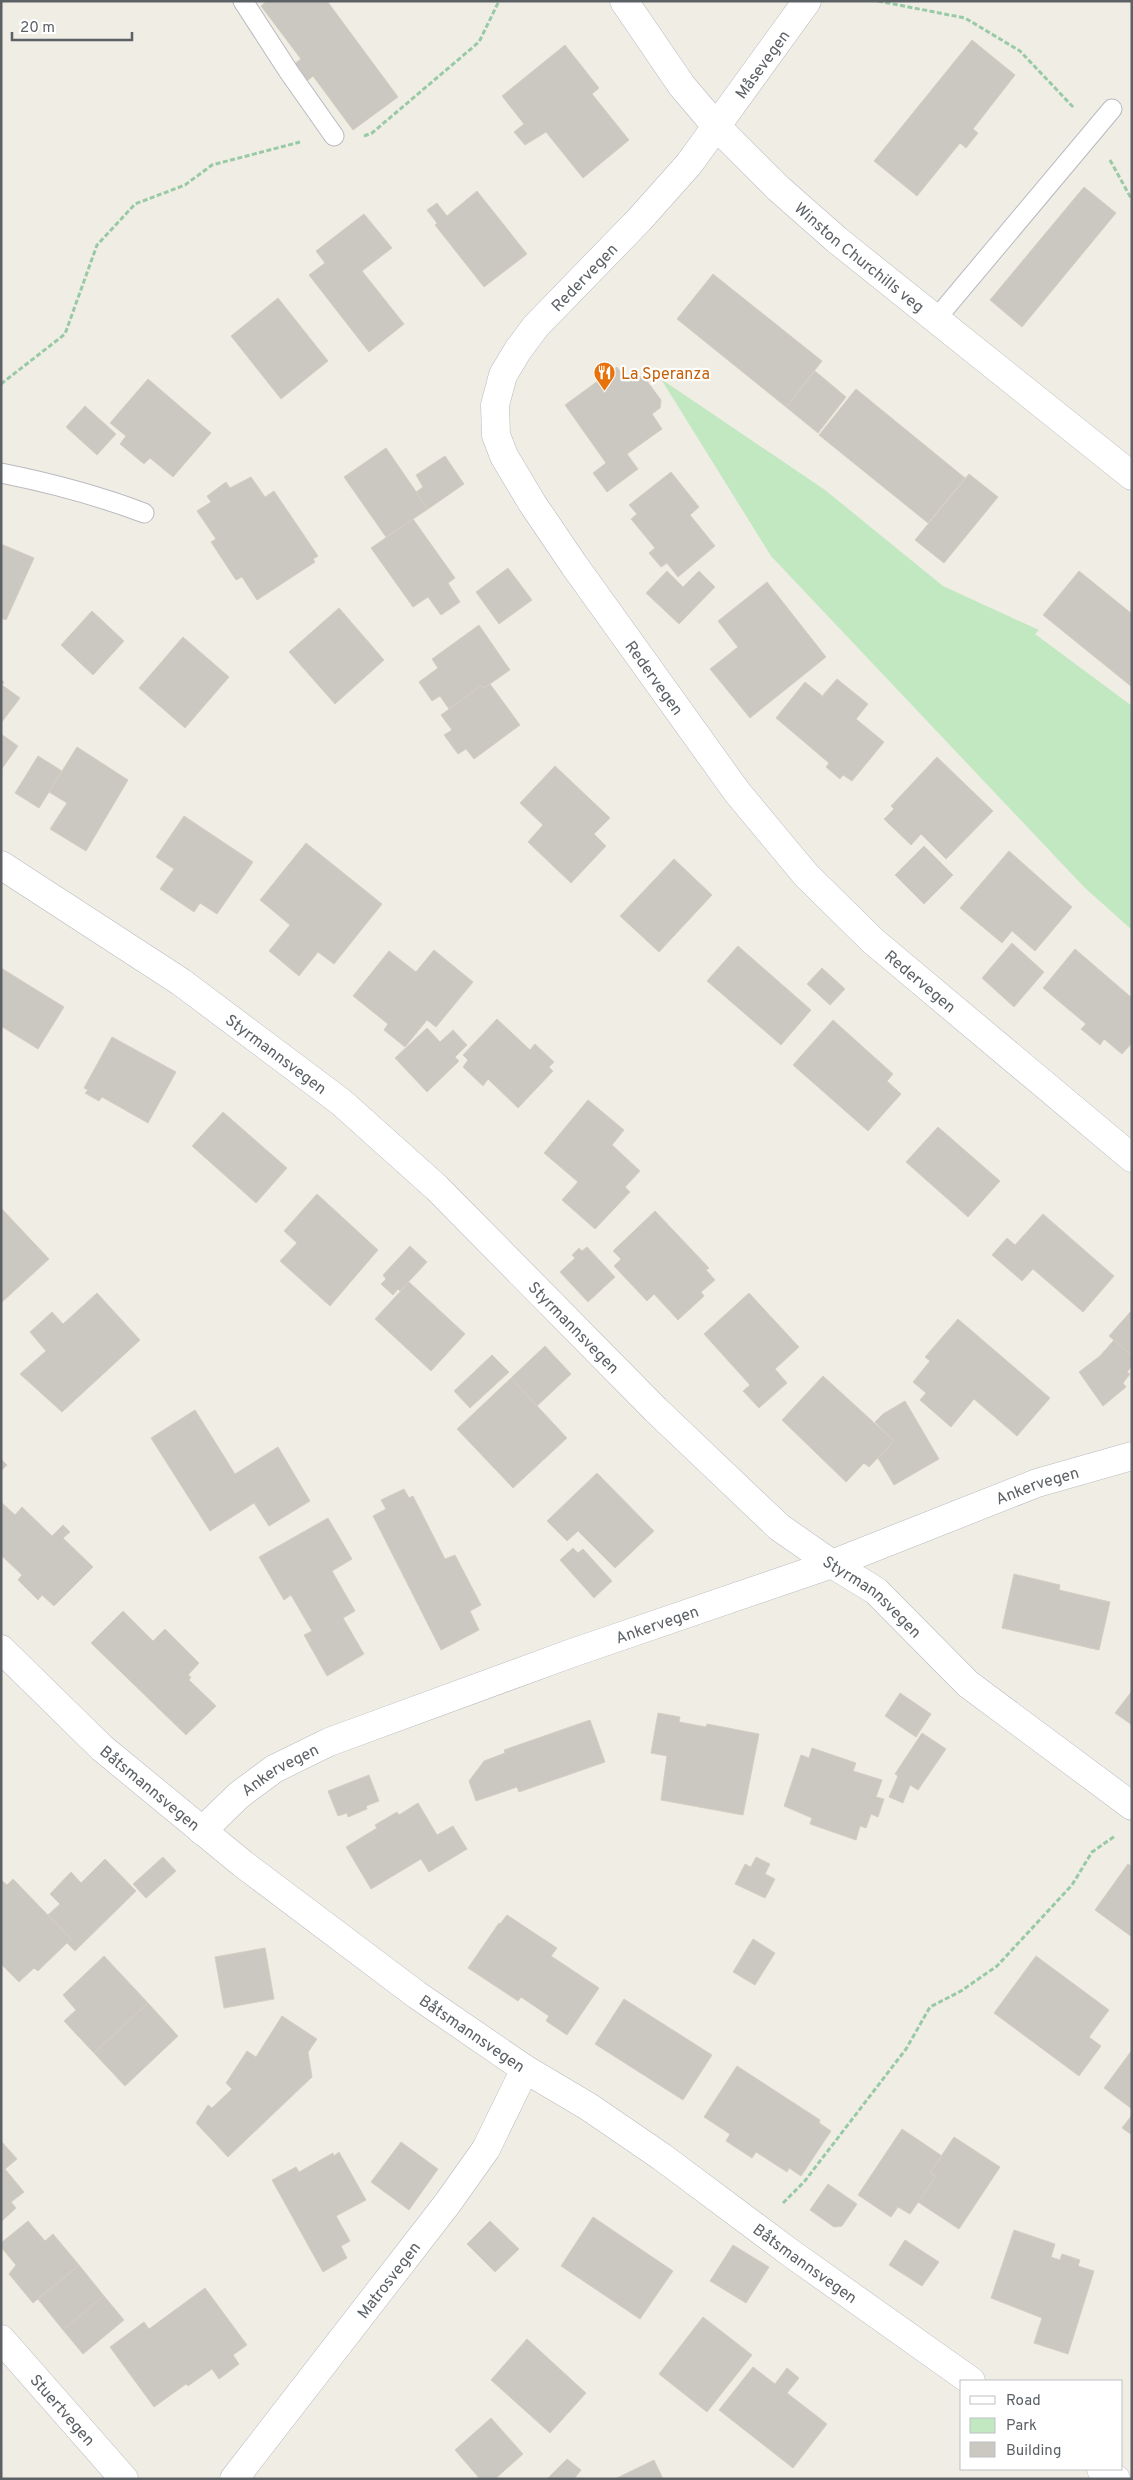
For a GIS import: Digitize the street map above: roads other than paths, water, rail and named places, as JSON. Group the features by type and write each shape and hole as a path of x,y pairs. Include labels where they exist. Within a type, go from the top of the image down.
{"street":[{"name":"Winston Churchills veg","path":"624,1 682,86 716,126 778,188 837,240 1132,476"},
{"name":"Måsevegen","path":"716,126 807,1"},
{"name":"Redervegen","path":"716,126 689,164 639,220 536,326 518,350 503,375 495,405 496,435 504,456 532,503 574,564 737,792 806,875 880,947 1132,1158"},
{"name":"Styrmannsvegen","path":"1,865 181,982 269,1045 341,1102 437,1188 656,1410 779,1527 832,1564 876,1590 968,1684 1132,1806"},
{"name":"Ankervegen","path":"202,1831 239,1795 274,1769 329,1742 572,1653 832,1564 1037,1483 1132,1456"},
{"name":"Båtsmannsvegen","path":"1,1649 102,1748 202,1831 417,1995 525,2069 589,2107 970,2380"},
{"name":"Matrosvegen","path":"234,2479 447,2204 486,2149 525,2069"},
{"name":"Stuertvegen","path":"1,2339 124,2479"},
{"path":"1102,2470 1116,2479"}],"lane":[{"path":"244,1 289,72 334,136"},
{"path":"936,319 1112,109"},
{"path":"1,473 65,486 144,513"}],"place":[{"name":"La Speranza","path":"605,392"}]}
